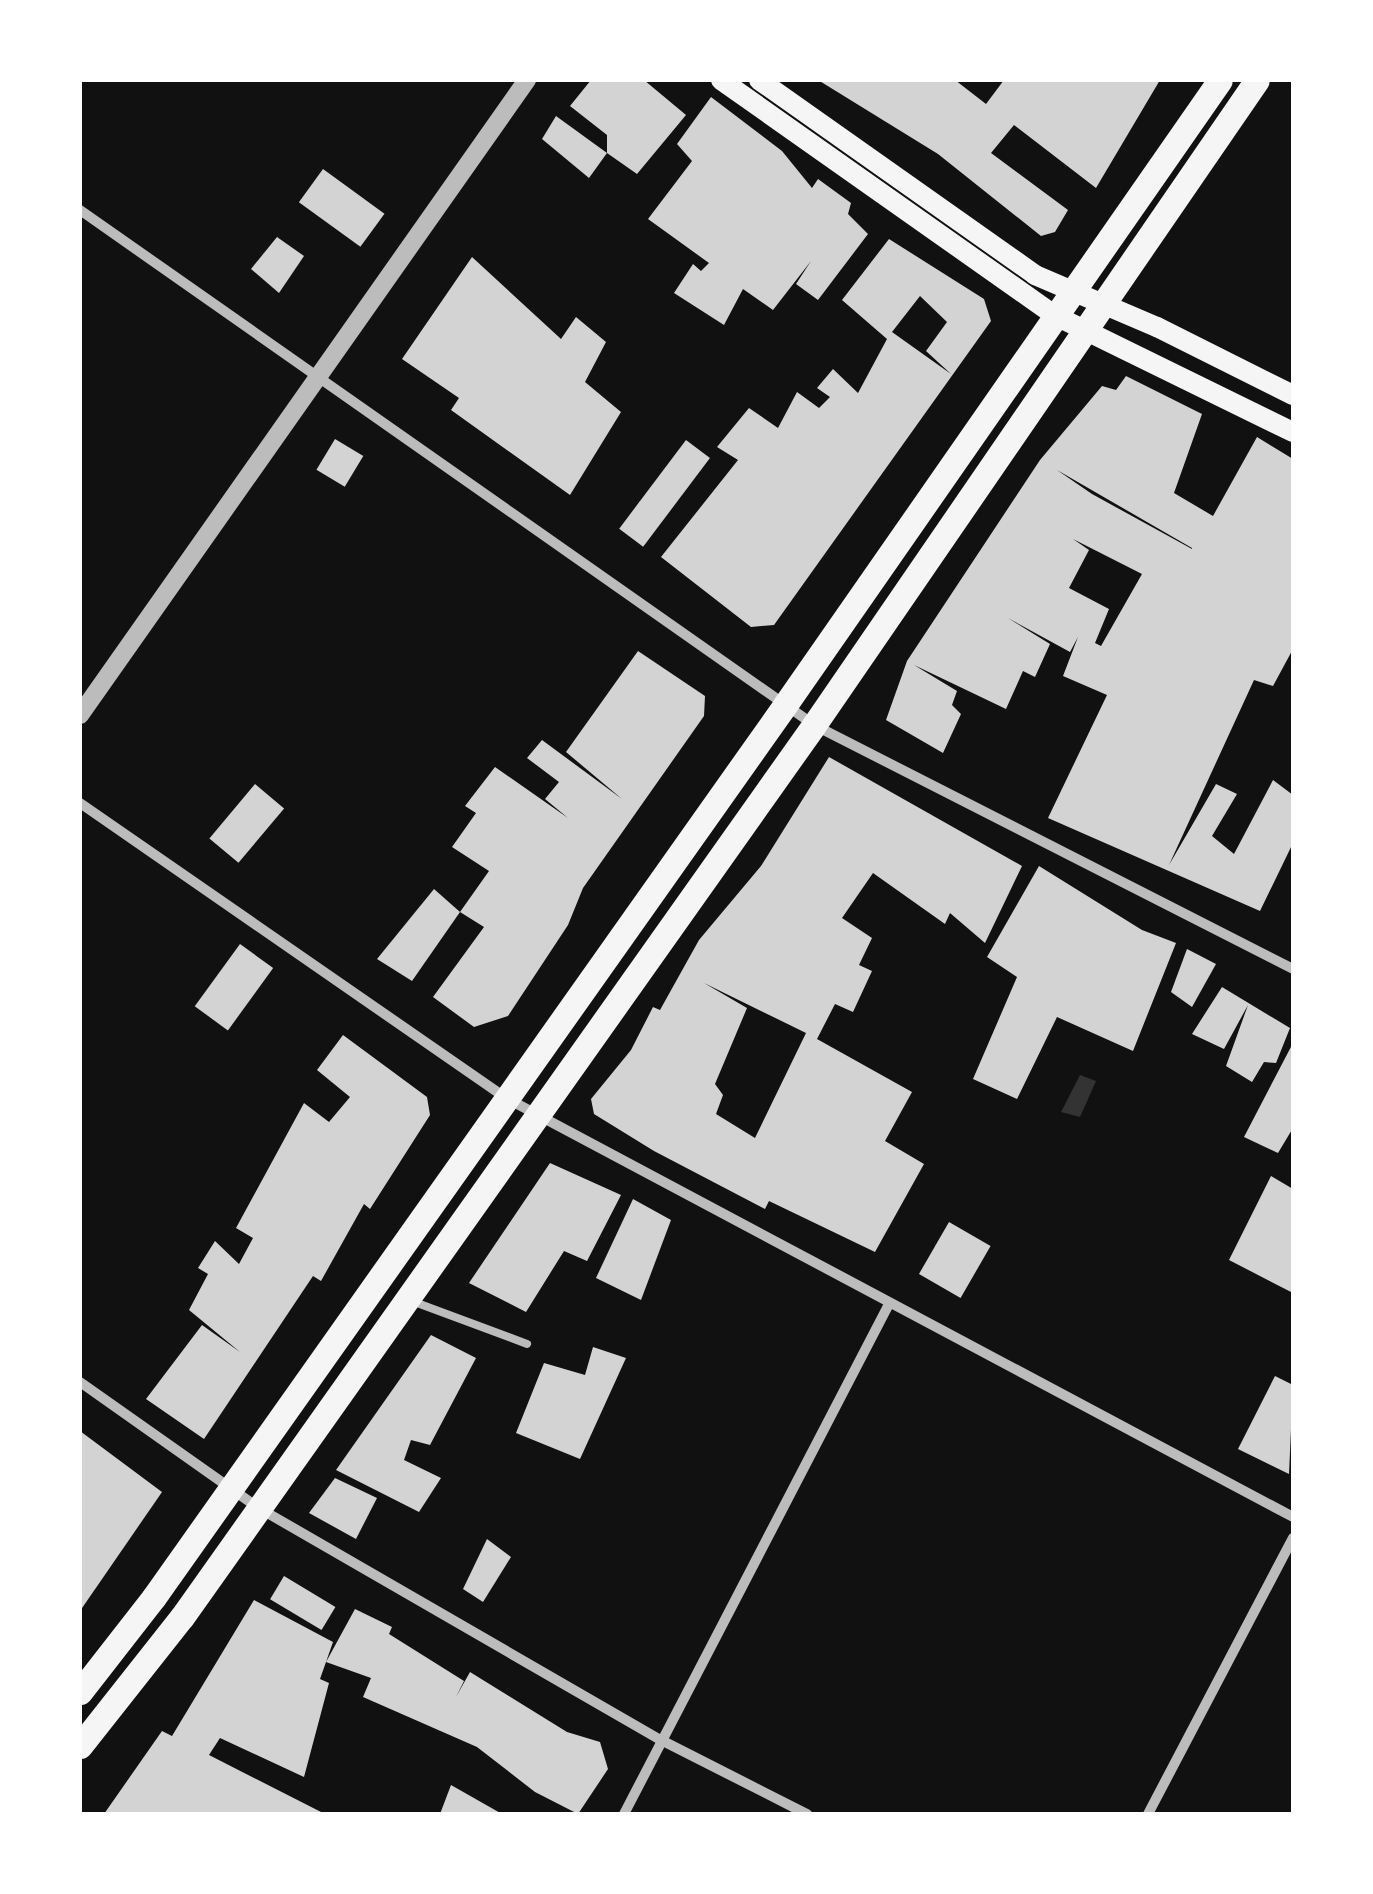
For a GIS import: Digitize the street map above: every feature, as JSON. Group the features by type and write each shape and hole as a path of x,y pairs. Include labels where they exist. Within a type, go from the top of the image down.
{"main road":[{"path":"721,80 1056,316 1293,432"},
{"path":"759,80 1035,275 1104,303 1293,395"},
{"path":"80,1692 785,705 1220,80"},
{"path":"80,1746 257,1507 814,725 1257,80"}],"street":[{"path":"80,716 528,80"},
{"path":"80,210 814,725 1293,968"},
{"path":"80,803 506,1098 1293,1517"},
{"path":"624,1814 889,1304"},
{"path":"80,1382 257,1507 661,1740 807,1814"},
{"path":"1148,1814 1293,1538"}],"lane":[{"path":"405,1299 526,1344"}],"shaded area":[{"path":"1080,1075 1096,1081 1080,1117 1061,1112"}],"building":[{"path":"591,80 644,80 686,115 637,174 607,153 607,135 570,106"},
{"path":"818,80 955,80 986,104 1004,80 1160,80 1096,188 1014,125 991,153 1068,210 1055,232 1041,236 938,154"},
{"path":"711,97 782,151 812,188 818,179 851,203 848,214 868,234 818,300 796,284 811,261 773,310 743,289 724,325 674,293 693,264 701,271 709,263 648,219 692,161 677,144"},
{"path":"556,116 607,153 589,178 542,139"},
{"path":"323,169 384,214 360,247 299,202"},
{"path":"277,237 304,256 279,293 251,269"},
{"path":"889,239 984,299 991,321 774,625 751,627 661,557 738,460 717,447 749,408 778,428 797,392 819,408 830,397 817,388 833,369 858,393 887,339 842,300","holes":["920,296 947,322 926,351 951,374 892,332"]},
{"path":"472,257 561,339 576,317 606,342 585,382 621,412 570,495 451,410 459,398 402,359"},
{"path":"1126,376 1202,414 1174,493 1213,516 1257,437 1293,459 1293,649 1273,686 1254,680 1169,865 1216,784 1237,794 1212,836 1234,854 1273,780 1293,795 1293,843 1260,911 1048,818 1107,695 1063,676 1078,637 1070,652 1008,618 1050,644 1035,677 1023,671 1006,709 914,665 957,691 952,705 961,714 943,753 886,720 907,661 1040,460 1102,386 1116,390","holes":["1057,470 1192,548 1192,549 1092,494","1073,539 1142,574 1101,646 1095,643 1109,609 1069,588 1089,550"]},
{"path":"335,439 363,456 345,487 316,470"},
{"path":"686,440 710,458 643,547 619,529"},
{"path":"638,651 705,696 704,716 583,888 568,925 508,1016 474,1027 433,997 484,927 460,912 489,871 452,847 476,813 465,806 495,767 568,818 545,799 559,782 527,758 542,740 622,799 566,752"},
{"path":"829,757 1022,866 985,943 950,913 945,924 873,873 842,918 872,938 859,965 872,971 853,1012 835,1004 817,1039 912,1092 885,1141 924,1164 875,1252 769,1201 765,1209 654,1151 594,1114 591,1099 631,1050 653,1007 660,1010 699,940 761,866","holes":["704,983 806,1033 755,1138 716,1114 723,1095 715,1084 747,1008"]},
{"path":"255,784 284,808 238,863 209,838"},
{"path":"1039,866 1142,930 1176,943 1133,1051 1057,1017 1017,1099 973,1079 1017,977 987,957"},
{"path":"434,889 460,912 412,981 377,959"},
{"path":"240,944 273,968 228,1030 195,1006"},
{"path":"1187,949 1216,964 1192,1007 1171,992"},
{"path":"1222,987 1290,1028 1276,1063 1264,1062 1252,1082 1226,1066 1248,1005 1224,1049 1192,1034"},
{"path":"343,1035 427,1097 430,1115 370,1209 364,1204 321,1281 313,1276 204,1439 146,1399 202,1325 240,1352 189,1310 208,1274 198,1268 215,1241 239,1264 253,1238 236,1228 304,1103 329,1122 350,1097 317,1070"},
{"path":"1293,1043 1293,1128 1278,1153 1244,1137"},
{"path":"550,1163 621,1195 587,1261 564,1251 526,1312 469,1283"},
{"path":"1271,1176 1293,1189 1293,1293 1229,1260"},
{"path":"633,1199 671,1220 641,1300 596,1278"},
{"path":"949,1222 991,1246 961,1298 919,1274"},
{"path":"431,1335 476,1358 430,1445 411,1440 404,1460 441,1478 419,1512 336,1470"},
{"path":"593,1347 626,1358 580,1459 516,1433 544,1363 585,1375"},
{"path":"1275,1376 1293,1385 1289,1474 1238,1449"},
{"path":"80,1431 162,1492 80,1611"},
{"path":"335,1478 377,1498 356,1539 309,1513"},
{"path":"487,1539 511,1557 483,1602 463,1589"},
{"path":"284,1576 335,1607 322,1630 270,1599"},
{"path":"254,1600 333,1642 320,1679 329,1683 304,1777 220,1738 209,1755 325,1814 104,1814 162,1731 172,1736"},
{"path":"355,1609 392,1627 389,1634 464,1681 456,1697 470,1672 567,1732 600,1742 608,1769 578,1814 535,1792 477,1747 363,1697 371,1678 326,1662"},
{"path":"451,1785 502,1814 440,1814"}]}
